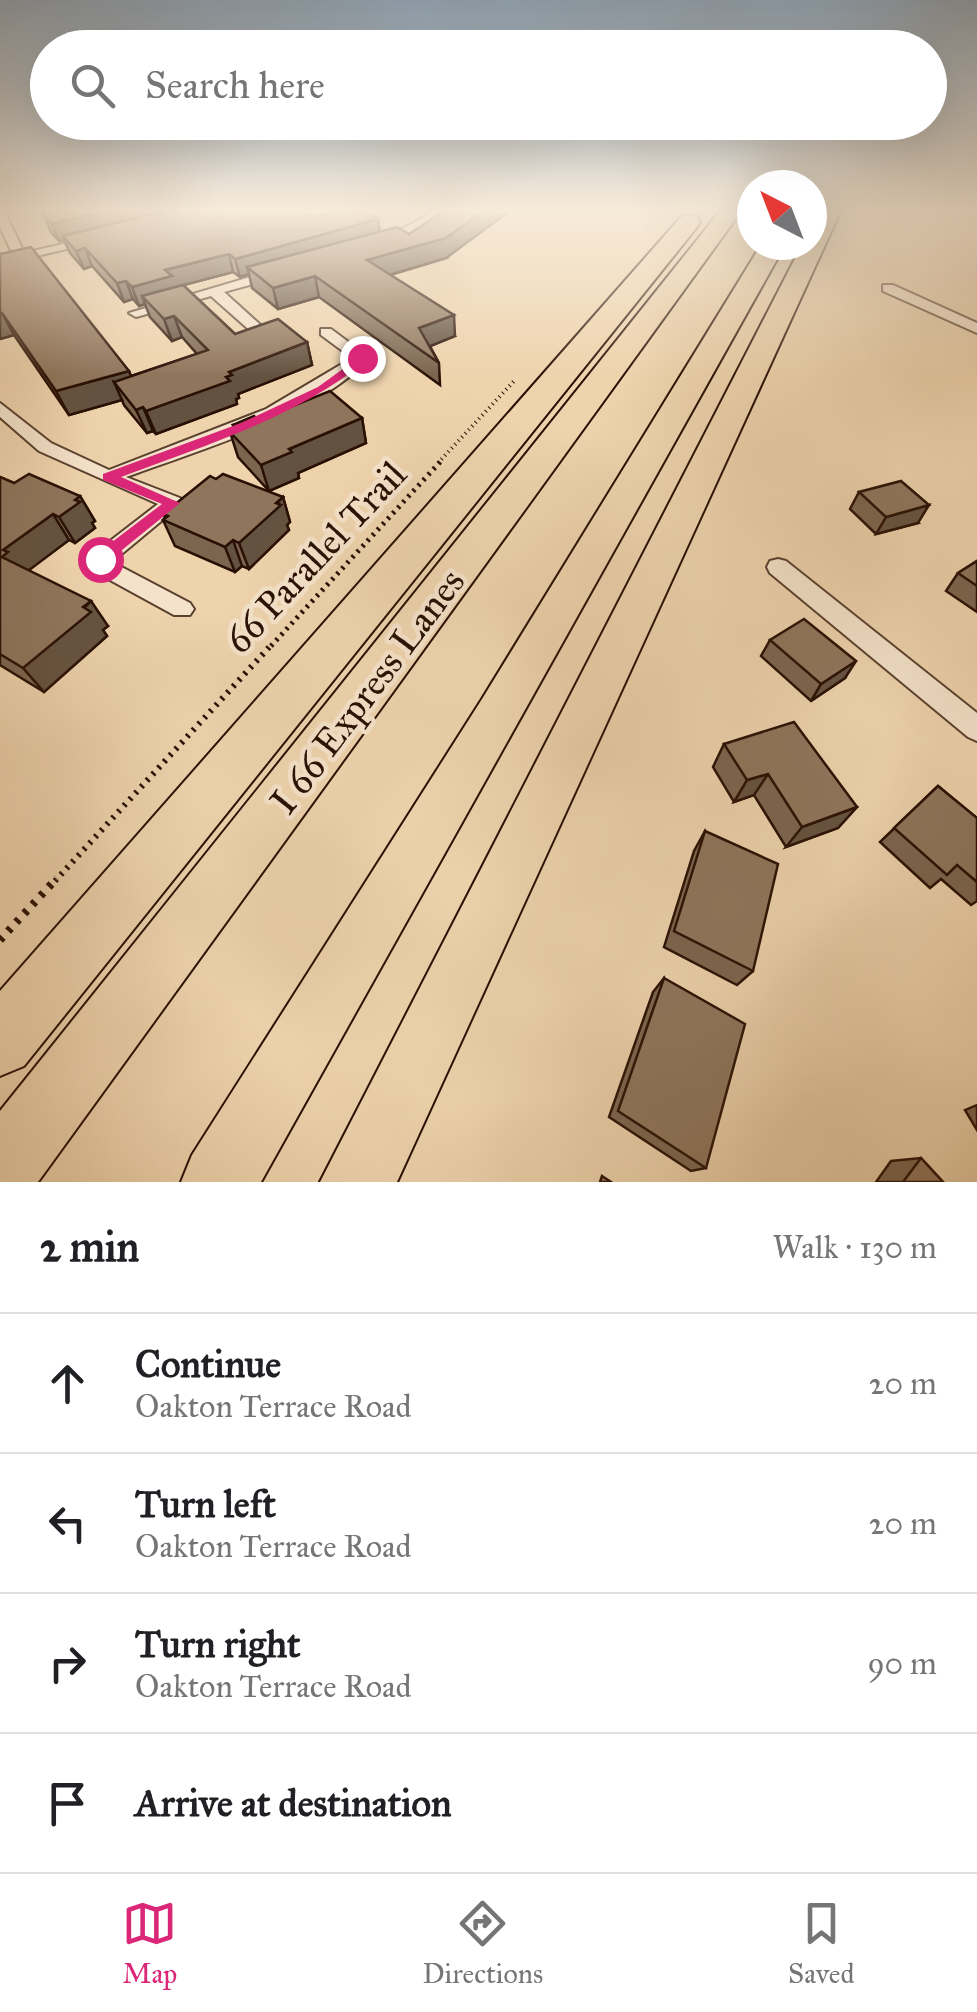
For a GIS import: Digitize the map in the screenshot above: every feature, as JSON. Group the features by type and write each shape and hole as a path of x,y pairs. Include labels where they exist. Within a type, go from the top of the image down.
{"highway":[{"path":"0,1042 653,265"},
{"name":"I 66 Express Lanes","path":"0,1171 690,265"},
{"path":"218,1182 499,714 760,265"},
{"path":"358,1182 804,265"}],"street":[{"path":"136,313 288,270"},
{"path":"888,288 977,329"},
{"path":"214,291 260,332"},
{"path":"108,477 245,425 322,390 362,358 326,332"},
{"path":"0,408 45,447 173,503 96,563 182,609"},
{"path":"778,567 977,730"}],"path":[{"name":"66 Parallel Trail","path":"0,940 526,369"}],"building":[{"path":"0,265 45,265 129,371 56,391 0,313"},
{"path":"101,265 184,265 165,270 172,276 132,287 126,281 117,283"},
{"path":"375,265 454,315 419,328 439,363 315,276 273,288 247,267"},
{"path":"183,285 235,334 278,319 307,342 229,372 232,375 226,377 230,381 146,411 143,407 136,410 114,382 208,350 174,316 164,319 142,296"},
{"path":"330,391 362,418 261,465 230,432 237,429 233,425 254,416 258,420"},
{"path":"29,474 80,496 75,500 80,502 59,517 53,514 3,550 8,552 2,557 91,601 83,607 91,612 23,668 0,654 0,477 14,483"},
{"path":"223,474 283,497 276,503 281,505 239,543 233,540 225,547 163,520 168,516 163,514 210,476 216,479"},
{"path":"901,481 929,505 886,517 859,492"},
{"path":"977,561 977,586 958,573"},
{"path":"804,619 856,661 821,684 770,640"},
{"path":"794,722 857,807 802,827 768,774 747,780 724,744"},
{"path":"938,786 977,818 977,882 957,865 947,875 894,828"},
{"path":"705,831 778,864 753,971 674,931"},
{"path":"664,978 745,1024 706,1168 618,1111"},
{"path":"921,1158 943,1182 903,1182"}],"route":[{"path":"100,559 173,503 108,477 245,425 322,390 362,358"}]}
